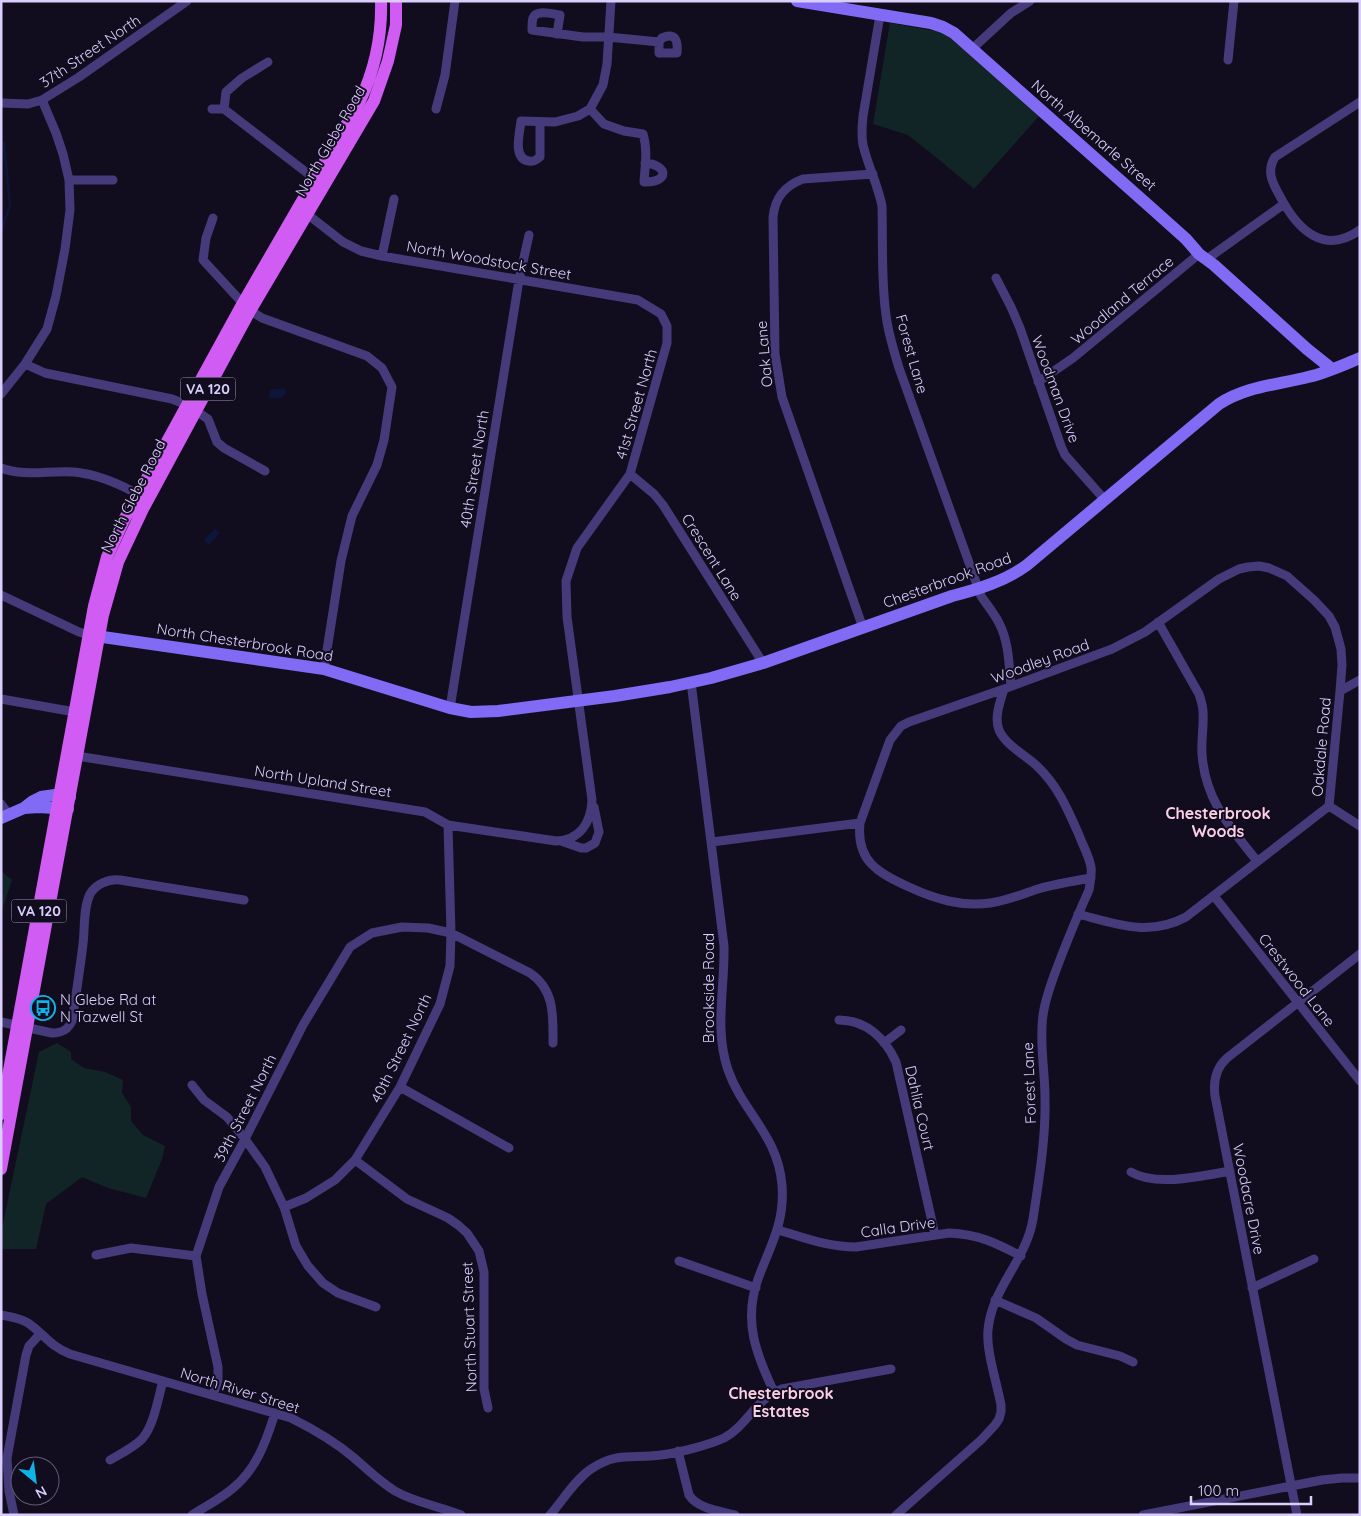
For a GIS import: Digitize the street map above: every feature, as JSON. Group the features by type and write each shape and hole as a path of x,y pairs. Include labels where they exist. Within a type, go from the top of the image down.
{"main road":[{"name":"North Glebe Road","path":"1,1169 23,1027 64,802 75,712 94,636 118,562 143,497 315,179 367,88 378,46 381,1"},
{"name":"North Glebe Road","path":"246,307 307,214 374,101 388,61 396,25 396,1"},
{"name":"North Glebe Road","path":"64,802 77,756 94,636"},
{"name":"North Glebe Road","path":"1,1114 23,1027"}],"street":[{"path":"436,109 446,75 455,1"},
{"path":"540,122 540,157 532,162 525,161 518,152 521,121 555,122 578,116 590,109 603,85 611,1"},
{"name":"North Albemarle Street","path":"798,1 880,15 897,16 931,23 954,33 1155,210 1203,256 1332,370"},
{"path":"972,49 1011,13 1030,1"},
{"path":"1228,60 1234,1"},
{"name":"37th Street North","path":"1,103 28,104 42,100 79,77 185,2"},
{"name":"Forest Lane","path":"880,15 862,116 862,132 863,145 880,193 882,206 884,292 886,316 892,344 980,596 993,612 1005,636 1008,649 1007,687 997,717 1000,732 1004,739 1038,767 1058,791 1089,859 1091,878 1089,890 1052,980 1043,1014 1041,1050 1045,1096 1044,1137 1030,1232 1021,1256 995,1300 987,1332 1001,1405 999,1419 981,1440 896,1515"},
{"path":"557,34 659,42"},
{"path":"224,108 226,92 242,78 268,62"},
{"path":"1,394 25,364 47,330 65,249 70,210 69,180 58,140 42,100"},
{"path":"1360,102 1274,157 1270,169 1270,176 1284,204 1299,225 1314,236 1332,240 1351,235 1360,230"},
{"path":"212,109 224,108 315,179"},
{"path":"590,109 604,124 624,131 642,134 646,145 645,163"},
{"name":"Oak Lane","path":"863,628 782,397 775,354 773,217 777,199 794,182 802,179 873,174"},
{"path":"69,180 113,180"},
{"path":"382,256 394,199"},
{"name":"Woodland Terrace","path":"1038,382 1073,358 1203,256 1284,204"},
{"name":"North Woodstock Street","path":"307,214 344,242 361,250 382,256 638,300 661,314 667,326"},
{"path":"213,218 206,238 203,260 246,307 262,318 367,356 382,368 392,387 384,440 377,465 352,516 342,561 324,670"},
{"name":"40th Street North","path":"450,708 518,280 529,235"},
{"name":"Woodman Drive","path":"996,278 1011,307 1065,455 1105,500"},
{"name":"41st Street North","path":"592,800 567,617 566,581 577,548 630,474 667,342 667,326"},
{"name":"Chesterbrook Road","path":"578,700 615,696 691,682 763,663 999,581 1028,566 1219,404 1230,397 1254,388 1309,377 1360,358"},
{"path":"25,364 45,373 172,399 192,408 208,419 217,442 224,448 265,471"},
{"path":"1,468 23,473 48,471 76,472 104,478 143,497"},
{"name":"Crescent Lane","path":"630,474 654,494 663,505 763,663"},
{"name":"Woodley Road","path":"860,823 890,740 901,726 1112,649 1145,632 1219,579 1238,569 1259,566 1278,571 1287,576 1329,616 1335,627 1341,649 1340,691"},
{"name":"North Chesterbrook Road","path":"1,595 79,632 94,636 324,670 450,708 471,712 498,711 578,700"},
{"path":"1158,622 1198,694 1202,705 1202,764 1211,796 1227,823 1257,861"},
{"name":"Oakdale Road","path":"1078,914 1139,928 1164,927 1175,923 1186,917 1310,822 1329,806 1340,691 1360,680"},
{"name":"Brookside Road","path":"691,682 724,946 720,1010 721,1040 724,1056 735,1085 768,1138 779,1168 782,1200 778,1230 756,1288 752,1319 756,1350 761,1366 774,1392"},
{"path":"1,699 75,712"},
{"name":"North Upland Street","path":"77,756 425,812 448,825 560,841 581,848 586,848 595,843 599,832 592,800"},
{"path":"4,812 24,808 41,797 64,802"},
{"path":"560,841 576,835 587,824 592,812 592,800"},
{"path":"1329,806 1360,826"},
{"path":"712,842 860,823 860,842 869,861 876,869 888,877 928,896 963,904 990,903 1005,900 1056,884 1091,878"},
{"name":"40th Street North","path":"284,1207 306,1198 335,1180 355,1160 400,1087 440,1004 450,966 448,825"},
{"path":"1,1022 56,1033 64,1031 71,1024 86,907 91,893 98,885 111,880 120,880 244,900"},
{"name":"Crestwood Lane","path":"1214,896 1360,1081"},
{"name":"39th Street North","path":"213,1395 218,1380 218,1367 202,1294 196,1256 219,1187 303,1025 350,947 372,933 402,927 428,928 451,932 530,973 541,982 547,990 553,1009 553,1043"},
{"name":"Woodacre Drive","path":"1297,1515 1214,1084 1220,1065 1227,1058 1360,954"},
{"name":"Dahlia Court","path":"838,1020 854,1022 872,1030 884,1043 896,1062 935,1235"},
{"path":"884,1043 901,1030"},
{"path":"192,1085 204,1100 227,1117 265,1167 284,1207 296,1246 308,1266 323,1283 338,1293 376,1307"},
{"path":"400,1087 509,1148"},
{"name":"North Stuart Street","path":"355,1160 407,1199 448,1218 458,1225 467,1233 476,1247 484,1272 484,1389 488,1408"},
{"path":"1131,1172 1142,1177 1154,1179 1192,1177 1230,1171"},
{"name":"Calla Drive","path":"778,1230 814,1242 842,1247 948,1233 975,1236 989,1240 1021,1256"},
{"path":"96,1255 131,1248 196,1256"},
{"path":"1252,1288 1314,1259"},
{"path":"679,1261 756,1288"},
{"path":"995,1300 1036,1318 1077,1345 1120,1356 1133,1362"},
{"name":"North River Street","path":"1,1315 20,1319 28,1323 54,1347 70,1354 275,1413 299,1422 332,1441 375,1476 401,1494 461,1515"},
{"path":"14,1515 9,1491 7,1458 26,1355 29,1346 40,1334"},
{"path":"550,1515 580,1479 598,1465 620,1457 662,1455 713,1442 724,1437 745,1422 761,1401 782,1389 891,1369"},
{"path":"110,1460 135,1445 146,1434 163,1381"},
{"path":"192,1515 225,1494 246,1475 261,1452 275,1413"},
{"path":"678,1451 689,1495 692,1500 700,1505 735,1515"},
{"path":"1143,1515 1156,1514 1332,1478 1360,1478"}],"green space":[{"path":"890,23 947,33 1040,115 974,189 908,135 873,124"},
{"path":"1,871 12,880 1,913"},
{"path":"57,1043 71,1052 71,1059 84,1068 105,1072 123,1080 122,1093 131,1107 131,1121 143,1135 165,1146 162,1159 146,1198 108,1188 82,1177 46,1204 36,1249 1,1249 1,1233 39,1052"}],"water":[{"path":"282,388 286,390 285,395 280,398 269,398 270,390"},
{"path":"215,529 220,533 209,545 204,540"}],"waterway":[{"path":"1,231 10,206 4,143"}],"place":[{"name":"N Glebe Rd at N Tazwell St","path":"43,1008"}],"district":[{"name":"Chesterbrook Woods","path":"1218,822"},
{"name":"Chesterbrook Estates","path":"781,1402"}]}
